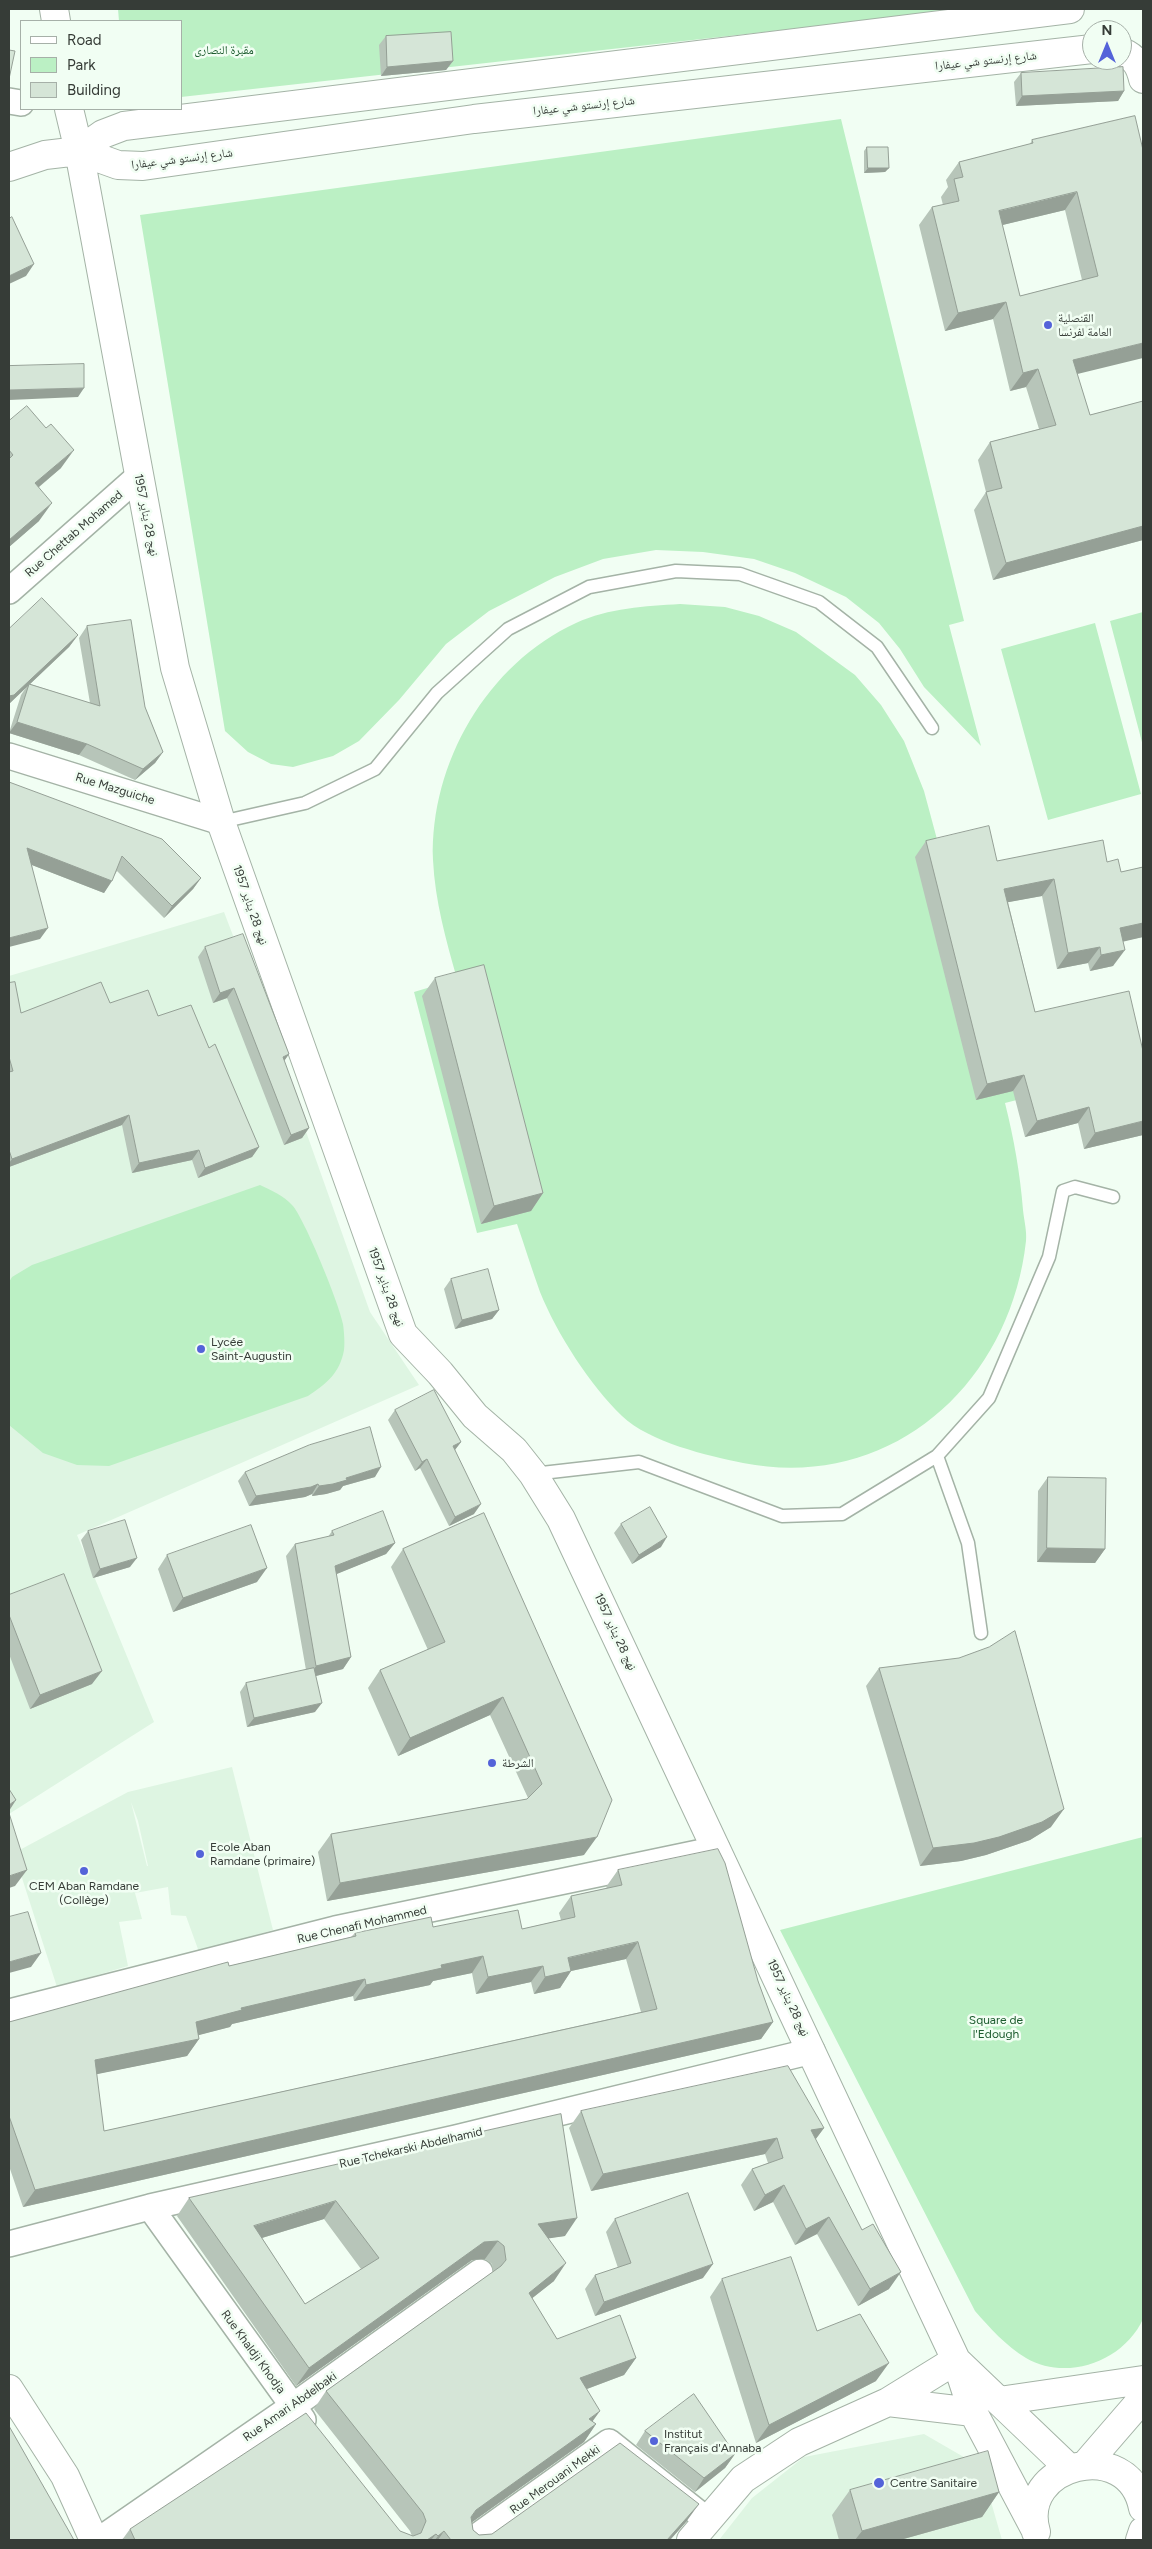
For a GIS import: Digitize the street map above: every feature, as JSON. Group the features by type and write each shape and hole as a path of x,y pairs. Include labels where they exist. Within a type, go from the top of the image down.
{"main road":[{"name":"شارع إرنستو شي عيفارا","path":"79,151 103,134 124,126 1070,9"},
{"name":"شارع إرنستو شي عيفارا","path":"9,167 45,155 79,151 118,165 143,166 474,119 1082,49"},
{"path":"1132,59 1140,67 1143,79"},
{"path":"469,83 474,119"},
{"name":"نهج 28 يناير 1957","path":"69,110 79,151 175,668 221,822 403,1334 440,1373 475,1416 514,1450 533,1474 561,1519 956,2360"},
{"path":"956,2360 999,2401 1078,2466 1104,2466 1120,2473 1133,2485 1141,2501"},
{"path":"699,2530 743,2479 798,2442 888,2402 956,2360"},
{"path":"956,2360 973,2412 1037,2534"},
{"path":"999,2401 1143,2380"},
{"path":"9,2390 65,2476 94,2540"},
{"path":"1037,2534 1035,2510 1041,2492 1053,2478 1078,2466 1143,2398"},
{"path":"888,2402 973,2412"},
{"path":"1141,2501 1143,2465"},
{"path":"1140,2540 1143,2531"}],"street":[{"name":"Rue Chettab Mohamed","path":"9,591 139,476"},
{"name":"Rue Mazguiche","path":"9,756 221,822"},
{"name":"Rue Chenafi Mohammed","path":"9,2012 335,1929 717,1848"},
{"name":"Rue Tchekarski Abdelhamid","path":"9,2244 150,2207 456,2138 812,2051"},
{"name":"Rue Khaldji Khodja","path":"150,2207 316,2436"},
{"name":"Rue Amari Abdelbaki","path":"99,2540 293,2406 480,2272"},
{"name":"Rue Merouani Mekki","path":"472,2540 609,2442 699,2530"}],"lane":[{"path":"221,822 305,803 375,769 437,693 508,629 589,587 676,571 740,574 819,602 877,647 932,728"},
{"path":"533,1474 638,1462 782,1516 842,1514 937,1456 988,1398 1049,1257 1063,1192 1076,1187 1113,1197"},
{"path":"937,1456 968,1543 981,1632"}],"shaded area":[{"name":"Lycée Saint-Augustin","path":"224,912 282,1064 370,1312 419,1385 77,1535 154,1722 9,1814 9,976"},
{"path":"232,1767 273,1930 199,1952 186,1916 171,1915 168,1887 135,1893 142,1919 119,1922 128,1966 57,1987 14,1853 128,1792","holes":["131,1802 138,1821 148,1866"]},
{"name":"Centre Sanitaire","path":"924,2434 981,2467 1002,2540 719,2540 752,2498 804,2457"}],"green space":[{"name":"مقبرة النصارى","path":"118,9 971,9 182,97 182,20 119,20"},
{"path":"841,119 964,621 949,625 981,746 924,687 900,649 879,623 846,597 795,573 754,559 703,552 656,550 603,559 555,577 489,611 446,644 399,700 359,741 333,756 293,767 271,764 248,752 225,731 140,215"},
{"path":"680,604 725,607 759,616 796,632 855,675 881,705 904,741 924,791 938,843 1048,1092 1005,1103 1018,1169 1026,1241 1015,1293 996,1341 968,1382 934,1417 893,1443 847,1461 797,1468 743,1463 680,1447 647,1433 622,1416 586,1374 555,1325 540,1292 517,1224 477,1233 414,992 457,979 445,935 436,890 433,860 435,824 442,788 453,753 470,720 491,690 516,664 544,641 576,623 614,611"},
{"path":"1143,612 1143,746 1110,621"},
{"path":"1095,623 1141,794 1048,820 1001,649"},
{"path":"260,1185 285,1199 298,1213 321,1262 340,1314 344,1330 342,1358 336,1371 321,1387 308,1396 109,1466 77,1465 43,1453 9,1425 9,1282 12,1277 32,1265"},
{"name":"Square de l'Edough","path":"1143,1837 1143,2319 1134,2334 1108,2356 1093,2363 1059,2368 1042,2365 1026,2358 1012,2348 975,2311 780,1930"}],"building":[{"path":"451,32 453,61 387,67 386,36"},
{"path":"9,50 15,51 9,79"},
{"path":"1082,69 1123,70 1124,91 1022,96 1021,73"},
{"path":"1135,116 1143,150 1143,343 1073,360 1090,415 1143,401 1143,526 1006,563 986,492 1002,488 990,442 1056,425 1038,369 1023,373 1006,302 958,313 932,207 959,201 954,179 963,177 959,162 1033,143 1032,140","holes":["1077,192 1098,276 1020,296 999,211"]},
{"path":"867,147 888,147 889,168 868,168"},
{"path":"12,217 34,264 9,276 9,219"},
{"path":"84,364 84,388 9,390 9,366"},
{"path":"27,406 46,428 51,424 74,450 35,483 52,503 9,540 9,459 13,455 9,450 9,421"},
{"path":"42,598 78,635 14,695 9,696 9,629"},
{"path":"131,620 145,707 163,752 143,769 87,744 17,722 29,684 100,706 87,626"},
{"path":"9,782 162,839 201,878 172,906 122,856 112,881 27,848 48,928 9,938"},
{"path":"989,826 997,861 1103,840 1107,862 1118,859 1121,872 1143,867 1143,923 1120,928 1125,950 1101,955 1100,947 1068,953 1054,879 1004,889 1035,1012 1129,991 1143,1051 1143,1121 1095,1133 1089,1107 1037,1121 1024,1075 987,1084 926,841"},
{"path":"243,934 289,1054 283,1057 309,1128 291,1135 234,988 220,993 205,947"},
{"path":"484,965 543,1193 494,1206 435,978"},
{"path":"15,982 21,1013 101,982 110,1003 148,990 158,1016 191,1005 209,1048 215,1044 259,1147 205,1168 199,1150 139,1163 129,1115 12,1159 9,1150 9,1072 13,1071 9,1057 9,983"},
{"path":"488,1269 499,1310 462,1320 451,1279"},
{"path":"434,1390 461,1442 453,1446 481,1504 455,1517 427,1459 422,1462 395,1410"},
{"path":"370,1427 381,1467 333,1484 319,1486 318,1484 311,1487 256,1496 245,1472 309,1445"},
{"path":"1048,1477 1106,1478 1105,1549 1047,1548"},
{"path":"650,1507 667,1537 639,1555 621,1524"},
{"path":"383,1511 395,1543 335,1566 351,1657 316,1666 295,1544 334,1535 332,1531"},
{"path":"484,1513 612,1800 597,1837 340,1883 331,1834 527,1799 542,1784 503,1697 410,1738 380,1670 445,1642 403,1549"},
{"path":"125,1520 137,1558 100,1569 88,1531"},
{"path":"251,1525 267,1568 183,1598 167,1555"},
{"path":"64,1574 102,1671 40,1695 9,1615 9,1595"},
{"path":"1015,1631 1064,1809 1042,1822 999,1837 974,1843 933,1848 879,1668 959,1658 989,1647"},
{"path":"314,1668 322,1703 254,1718 246,1683"},
{"path":"9,1789 16,1800 9,1805"},
{"path":"9,1813 27,1870 9,1876"},
{"path":"718,1849 725,1863 758,1981 773,2022 35,2190 9,2116 9,2022 228,1962 229,1966 356,1936 355,1933 431,1917 433,1927 518,1910 522,1929 575,1917 571,1896 622,1885 618,1870","holes":["638,1942 657,2009 104,2131 95,2060 199,2039 196,2022 242,2010 241,2008 365,1979 366,1985 442,1968 441,1965 483,1956 488,1977 543,1966 545,1977 571,1971 568,1958"]},
{"path":"28,1912 41,1953 9,1962 9,1917"},
{"path":"788,2066 824,2128 811,2130 862,2230 873,2224 901,2272 870,2289 829,2217 806,2229 784,2185 765,2195 752,2169 783,2158 777,2138 603,2174 581,2111"},
{"path":"561,2114 577,2218 538,2224 566,2263 529,2293 557,2339 620,2315 636,2358 580,2378 600,2411 589,2419 596,2424 476,2510 471,2517 473,2530 479,2535 492,2534 620,2443 699,2504 667,2540 451,2540 444,2531 438,2536 436,2534 427,2540 135,2540 130,2529 306,2413 400,2531 413,2536 421,2533 426,2521 423,2513 326,2391 501,2266 506,2260 504,2246 498,2241 484,2242 309,2368 189,2198","holes":["336,2201 379,2258 305,2304 254,2226"]},
{"path":"688,2193 713,2264 604,2302 595,2275 631,2263 615,2219"},
{"path":"791,2257 817,2331 860,2314 889,2363 769,2425 722,2279"},
{"path":"694,2394 735,2454 704,2478 645,2431"},
{"path":"9,2426 74,2540 9,2540"},
{"path":"988,2451 999,2492 862,2531 850,2490"}],"place":[{"name":"القنصلية العامة لفرنسا","path":"1048,325"},
{"name":"Lycée Saint-Augustin","path":"201,1349"},
{"name":"الشرطة","path":"492,1763"},
{"name":"Ecole Aban Ramdane (primaire)","path":"200,1854"},
{"name":"CEM Aban Ramdane (Collège)","path":"84,1871"},
{"name":"Institut Français d'Annaba","path":"654,2441"},
{"name":"Centre Sanitaire","path":"879,2483"}]}
